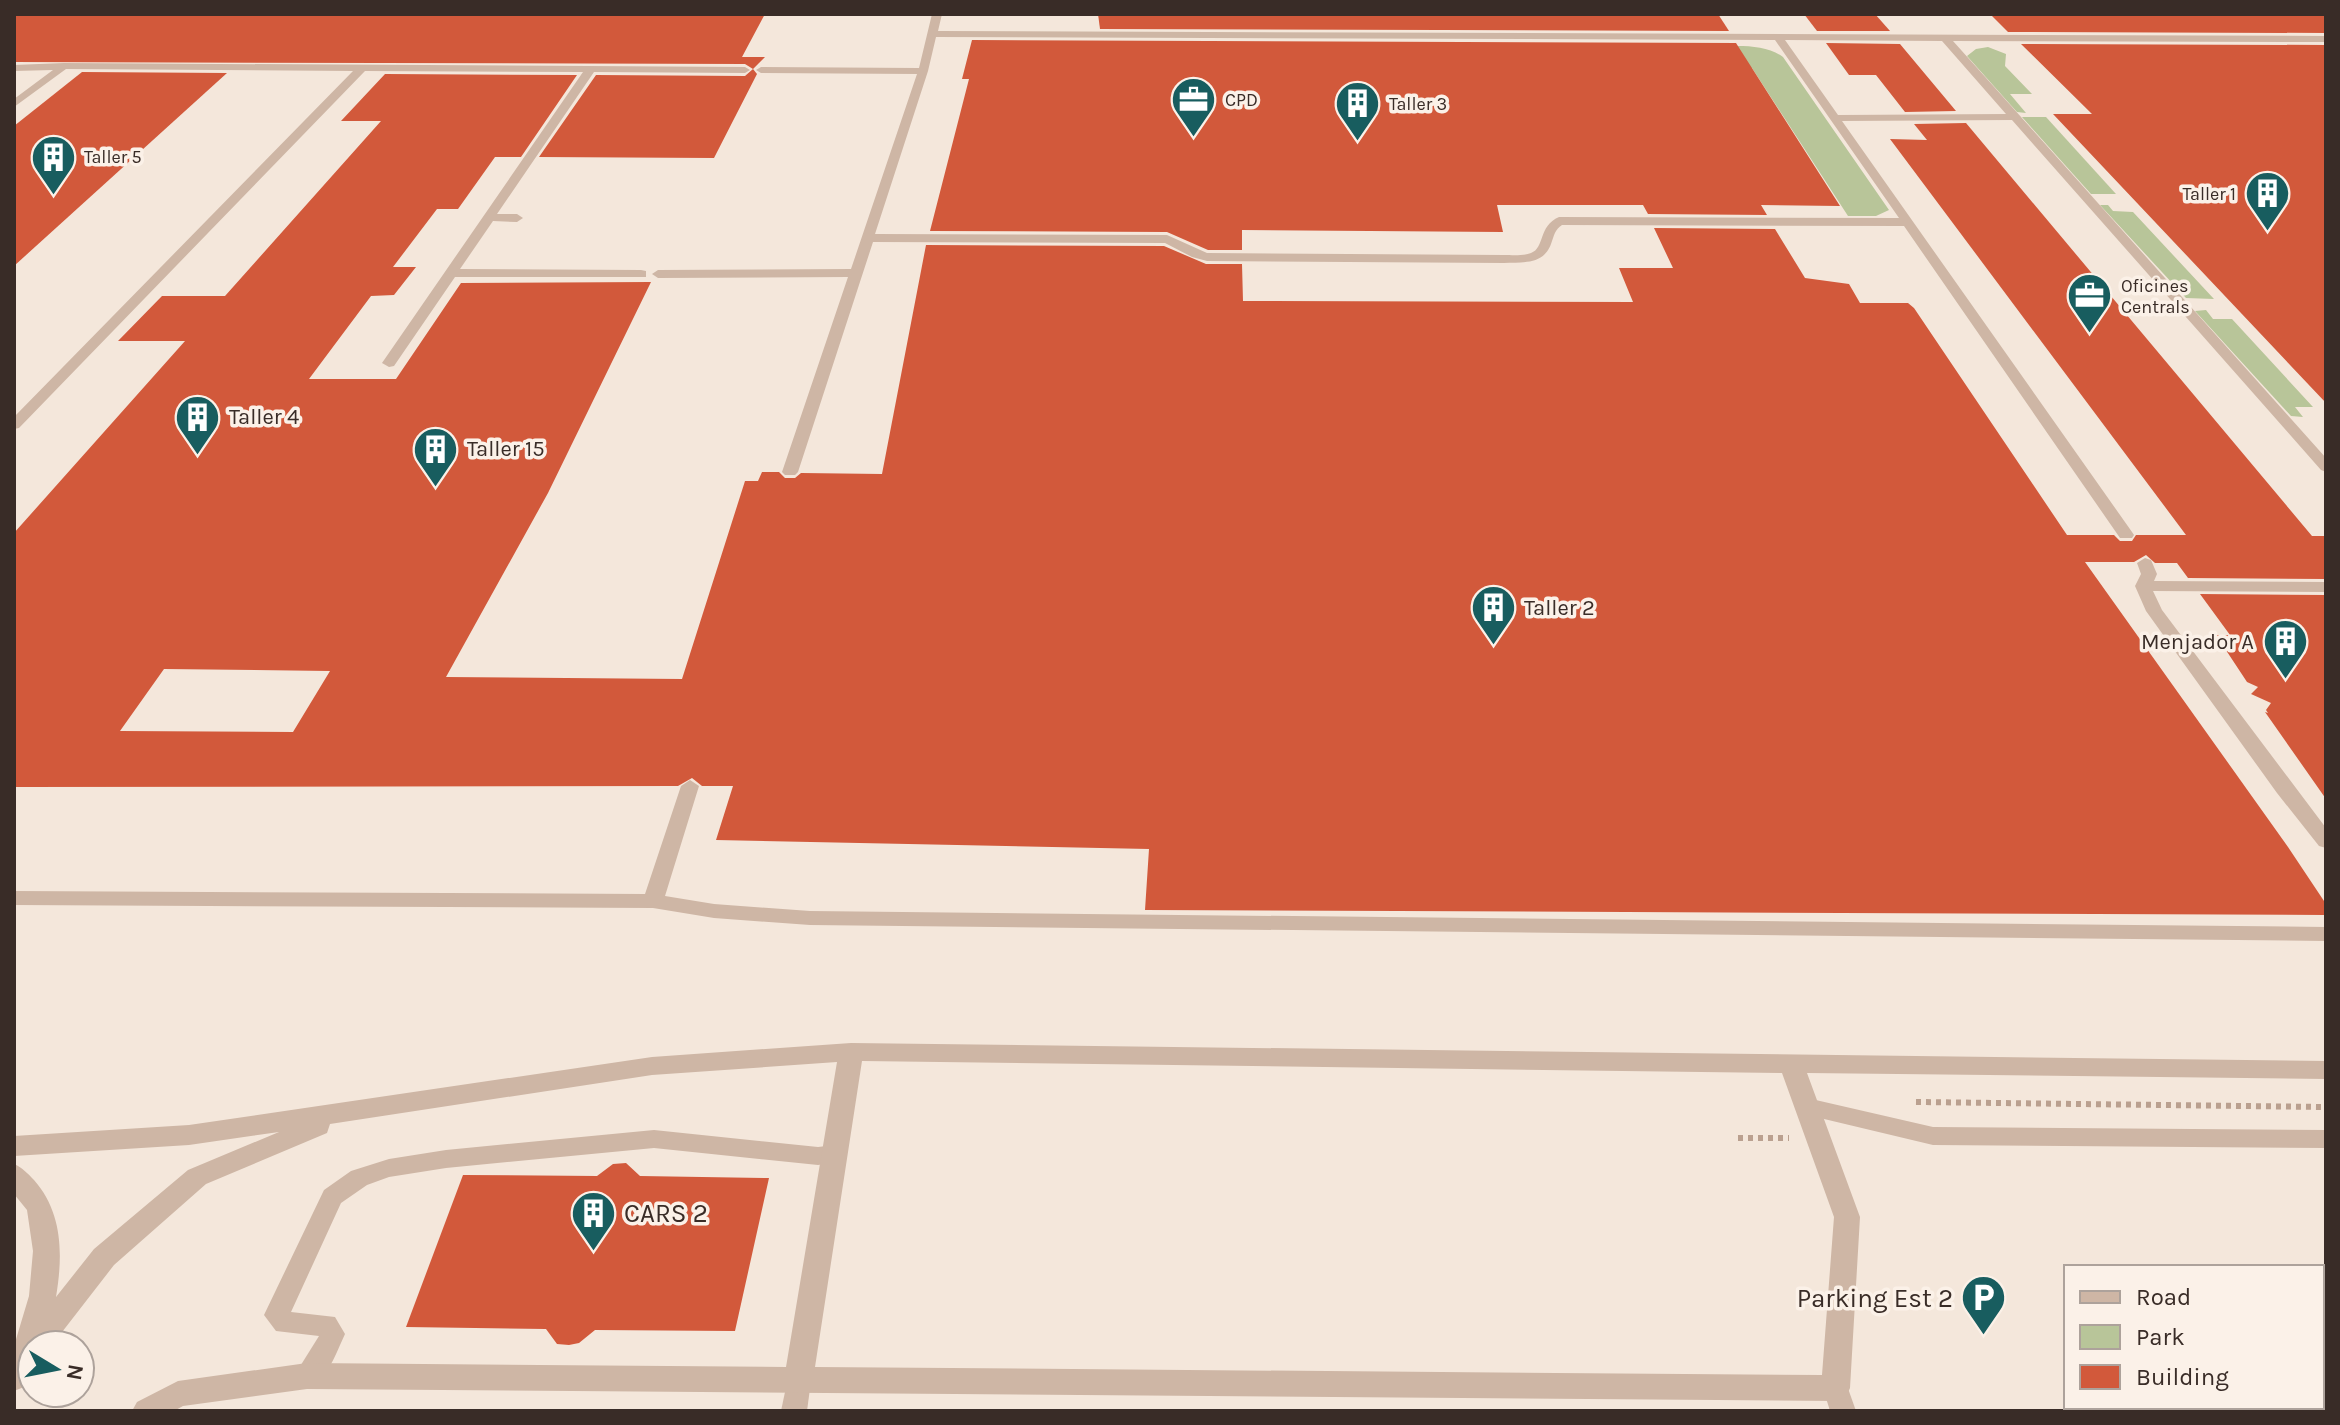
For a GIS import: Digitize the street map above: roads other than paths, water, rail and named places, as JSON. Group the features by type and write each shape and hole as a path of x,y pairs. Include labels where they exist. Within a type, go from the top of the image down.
{"street":[{"path":"798,1381 851,1052"},
{"path":"14,1146 189,1135 343,1115 652,1066 851,1052 1792,1066 2326,1070"},
{"path":"147,1411 178,1394 307,1376 798,1381 1840,1400 1847,1217 1792,1066"},
{"path":"49,1329 104,1257 197,1177 343,1115"},
{"path":"14,1175 40,1209 48,1276 34,1329"}],"lane":[{"path":"790,472 923,71 937,14"},
{"path":"931,34 2326,39"},
{"path":"1778,37 2126,535"},
{"path":"1945,38 2326,467"},
{"path":"14,104 64,66"},
{"path":"14,68 745,70"},
{"path":"14,425 362,68"},
{"path":"389,363 590,70"},
{"path":"761,70 923,71"},
{"path":"1834,118 2015,117"},
{"path":"490,217 517,218"},
{"path":"867,238 1167,239 1187,247 1193,255 1207,257 1518,259 1533,258 1543,251 1550,228 1559,221 1907,222"},
{"path":"451,273 641,274"},
{"path":"658,274 855,273"},
{"path":"2143,586 2149,574 2145,563"},
{"path":"2143,586 2326,587"},
{"path":"2143,586 2154,611 2284,789 2326,841"},
{"path":"653,901 690,786"},
{"path":"14,898 653,901 714,911 810,918 2326,934"},
{"path":"1807,1107 1933,1136 2326,1139"},
{"path":"307,1376 322,1356 332,1334 326,1325 285,1323 277,1315 332,1197 359,1178 389,1168 446,1159 654,1139 818,1156 835,1154"},
{"path":"794,1411 798,1381"}],"place":[{"name":"CPD","path":"1194,139"},
{"name":"Taller 3","path":"1358,143"},
{"name":"Taller 5","path":"53,196"},
{"name":"Taller 1","path":"2267,233"},
{"name":"Oficines Centrals","path":"2090,335"},
{"name":"Taller 4","path":"198,456"},
{"name":"Taller 15","path":"436,488"},
{"name":"Taller 2","path":"1493,647"},
{"name":"Menjador A","path":"2285,681"},
{"name":"CARS 2","path":"593,1252"},
{"name":"Parking Est 2","path":"1984,1337"}]}
